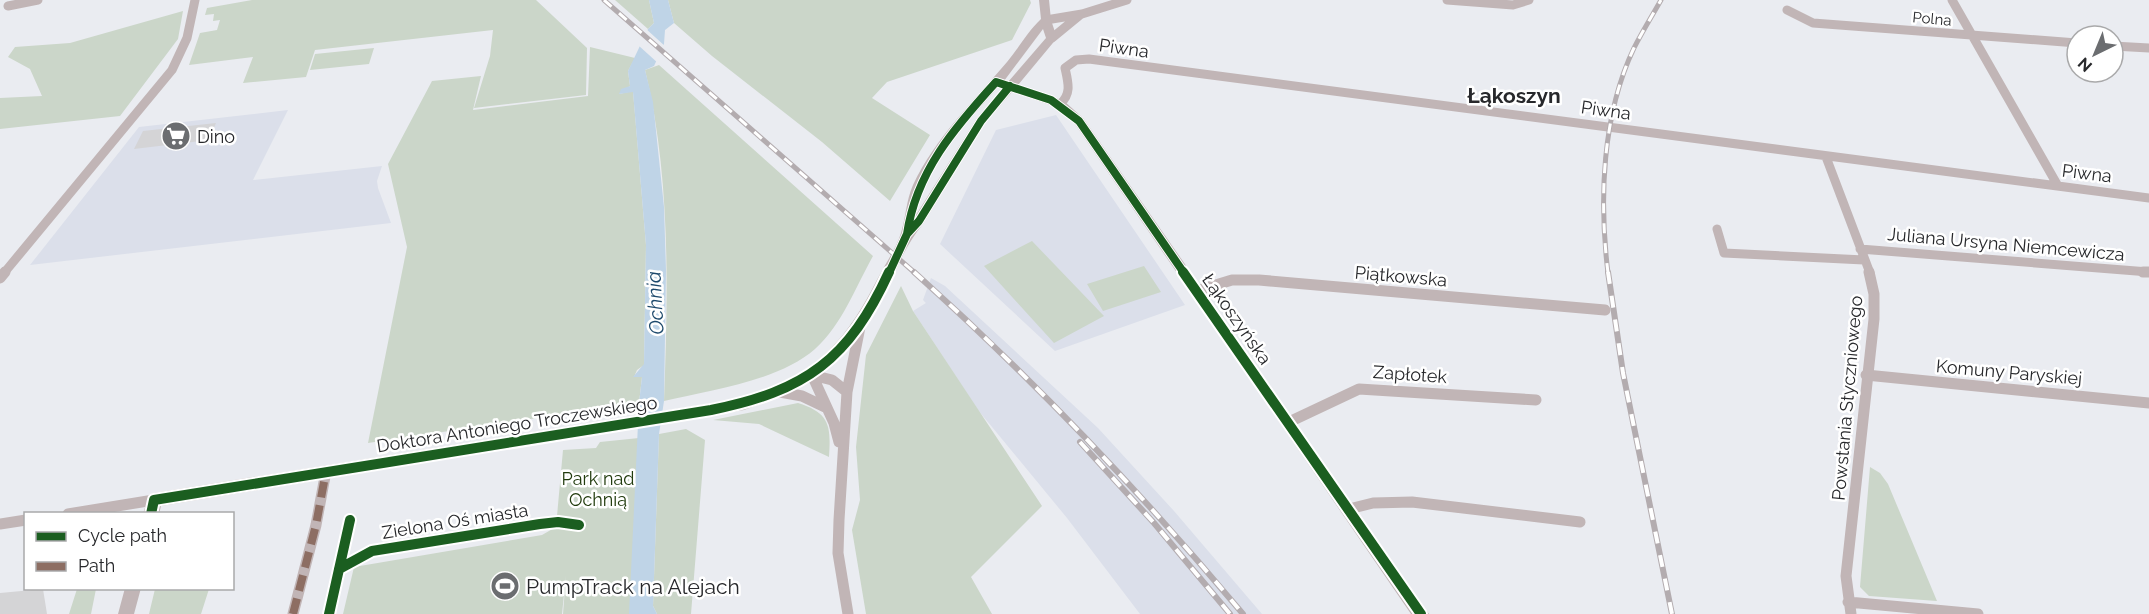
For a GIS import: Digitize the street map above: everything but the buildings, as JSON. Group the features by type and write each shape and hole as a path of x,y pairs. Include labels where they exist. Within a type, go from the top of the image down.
{"street":[{"path":"8,6 38,0"},
{"path":"0,278 172,70 188,38 195,0"},
{"path":"1044,0 1046,20 1052,38"},
{"path":"907,234 908,220 917,193 940,151 966,115 1014,61 1037,28 1046,20 1082,14 1127,0"},
{"path":"1447,0 1513,5 1529,0"},
{"path":"1952,0 2058,186"},
{"name":"Polna","path":"1787,10 1813,23 2065,42"},
{"path":"907,234 919,221 981,121 1052,38 1082,14"},
{"path":"1046,20 1058,24 1072,22"},
{"path":"2125,47 2149,48"},
{"name":"Piwna","path":"1060,104 1066,99 1069,89 1065,68 1076,60 1089,59 2149,198"},
{"name":"Łąkoszyńska","path":"996,82 1060,104 1079,121 1421,614"},
{"name":"Powstania Styczniowego","path":"1826,157 1871,276 1874,294 1874,319 1866,375 1846,576 1850,608"},
{"name":"Juliana Ursyna Niemcewicza","path":"1717,229 1724,253 1862,254 2149,272"},
{"name":"Doktora Antoniego Troczewskiego","path":"80,512 153,506 326,471 696,413 744,404 780,392 812,375 837,355 860,327 907,234"},
{"name":"Piątkowska","path":"1196,291 1232,280 1259,280 1605,310"},
{"path":"848,614 838,553 841,460 847,392 860,327"},
{"path":"812,375 832,380 847,392"},
{"path":"812,375 817,392 830,410 837,428 841,460"},
{"name":"Komuny Paryskiej","path":"1866,375 2149,403"},
{"name":"Zapłotek","path":"1289,422 1359,389 1536,400"},
{"path":"780,392 802,396 830,410"},
{"path":"293,614 316,525 326,471"},
{"path":"1349,509 1373,503 1412,502 1580,522"},
{"path":"0,524 24,520"},
{"path":"126,614 132,590"},
{"path":"1850,608 1978,614"}],"shaded area":[{"path":"288,110 253,180 382,166 377,181 378,188 391,223 30,265 139,127"},
{"path":"1056,115 1185,305 1055,351 940,244 996,130"},
{"path":"931,278 945,286 1098,428 1174,511 1262,614 1140,614 1067,518 978,410 913,311 926,303 923,300"}],"green space":[{"path":"252,0 536,0 587,48 586,95 474,108 490,56 493,30 315,50 306,77 243,83 253,57 189,65 200,33 217,30 220,20 213,21 214,14 205,15 207,8"},
{"path":"615,0 649,0 654,23 648,29"},
{"path":"668,0 1030,0 1031,3 1012,40 887,82 872,98 930,135 890,201 822,142 712,56 674,23"},
{"path":"183,11 178,39 120,116 0,129 0,98 42,96 30,69 8,57 15,47 70,43"},
{"path":"590,47 635,58 628,71 630,86 619,94 633,91 646,245 644,365 637,370 634,377 642,377 639,403 368,443 407,247 388,164 432,81 481,76 473,110 588,96"},
{"path":"374,48 369,64 310,70 315,54"},
{"path":"659,65 873,256 833,329 815,349 800,360 764,377 664,401 666,235 660,151 645,70"},
{"path":"1032,241 1104,316 1054,343 984,266"},
{"path":"1144,266 1161,292 1103,311 1087,284"},
{"path":"901,286 913,311 1042,506 971,577 992,614 866,614 852,530 860,500 856,447 866,355"},
{"path":"798,403 817,411 826,422 830,437 829,457 759,424 713,420"},
{"path":"686,429 705,440 691,614 657,614 653,606 659,434"},
{"name":"Park nad Ochnią","path":"639,438 630,614 563,614 566,575 562,614 343,614 354,567 542,535 556,527 563,450 596,448 600,442"},
{"path":"1870,467 1880,473 1888,484 1937,601 1869,596 1860,587"},
{"path":"77,590 96,590 91,614 69,614"},
{"path":"155,590 209,590 201,614 149,614"}],"water":[{"name":"Ochnia","path":"649,0 668,0 674,23 665,30 664,44 654,66 645,70 653,102 664,207 666,270 664,401 659,434 653,606 657,614 629,614 642,377 633,377 644,364 646,245 633,92 619,94 621,89 630,86 628,71 648,29 654,23"}],"pier":[{"path":"645,28 666,47 659,64 638,45"}],"railway":[{"path":"604,0 915,273"},
{"path":"1608,273 1604,187 1609,129 1623,74 1634,48 1661,0"},
{"path":"914,272 1001,353 1085,437 1243,614"},
{"path":"1608,272 1623,373 1672,614"},
{"path":"1080,442 1154,523 1230,614"}],"marked path":[{"path":"293,614 316,525 326,471"}],"cycle path":[{"path":"907,234 910,213 927,172 953,132 996,82 1051,100 1061,106 1079,121 1421,614"},
{"path":"151,512 154,500 711,410 754,400 794,384 829,361 859,328 879,294 907,234 919,221 981,121 1010,86"},
{"path":"329,614 350,520"},
{"name":"Zielona Oś miasta","path":"339,569 372,551 540,524 558,522 579,525"}],"place":[{"name":"Dino","path":"176,136"},
{"name":"PumpTrack na Alejach","path":"505,586"}],"district":[{"name":"Łąkoszyn","path":"1514,95"}]}
